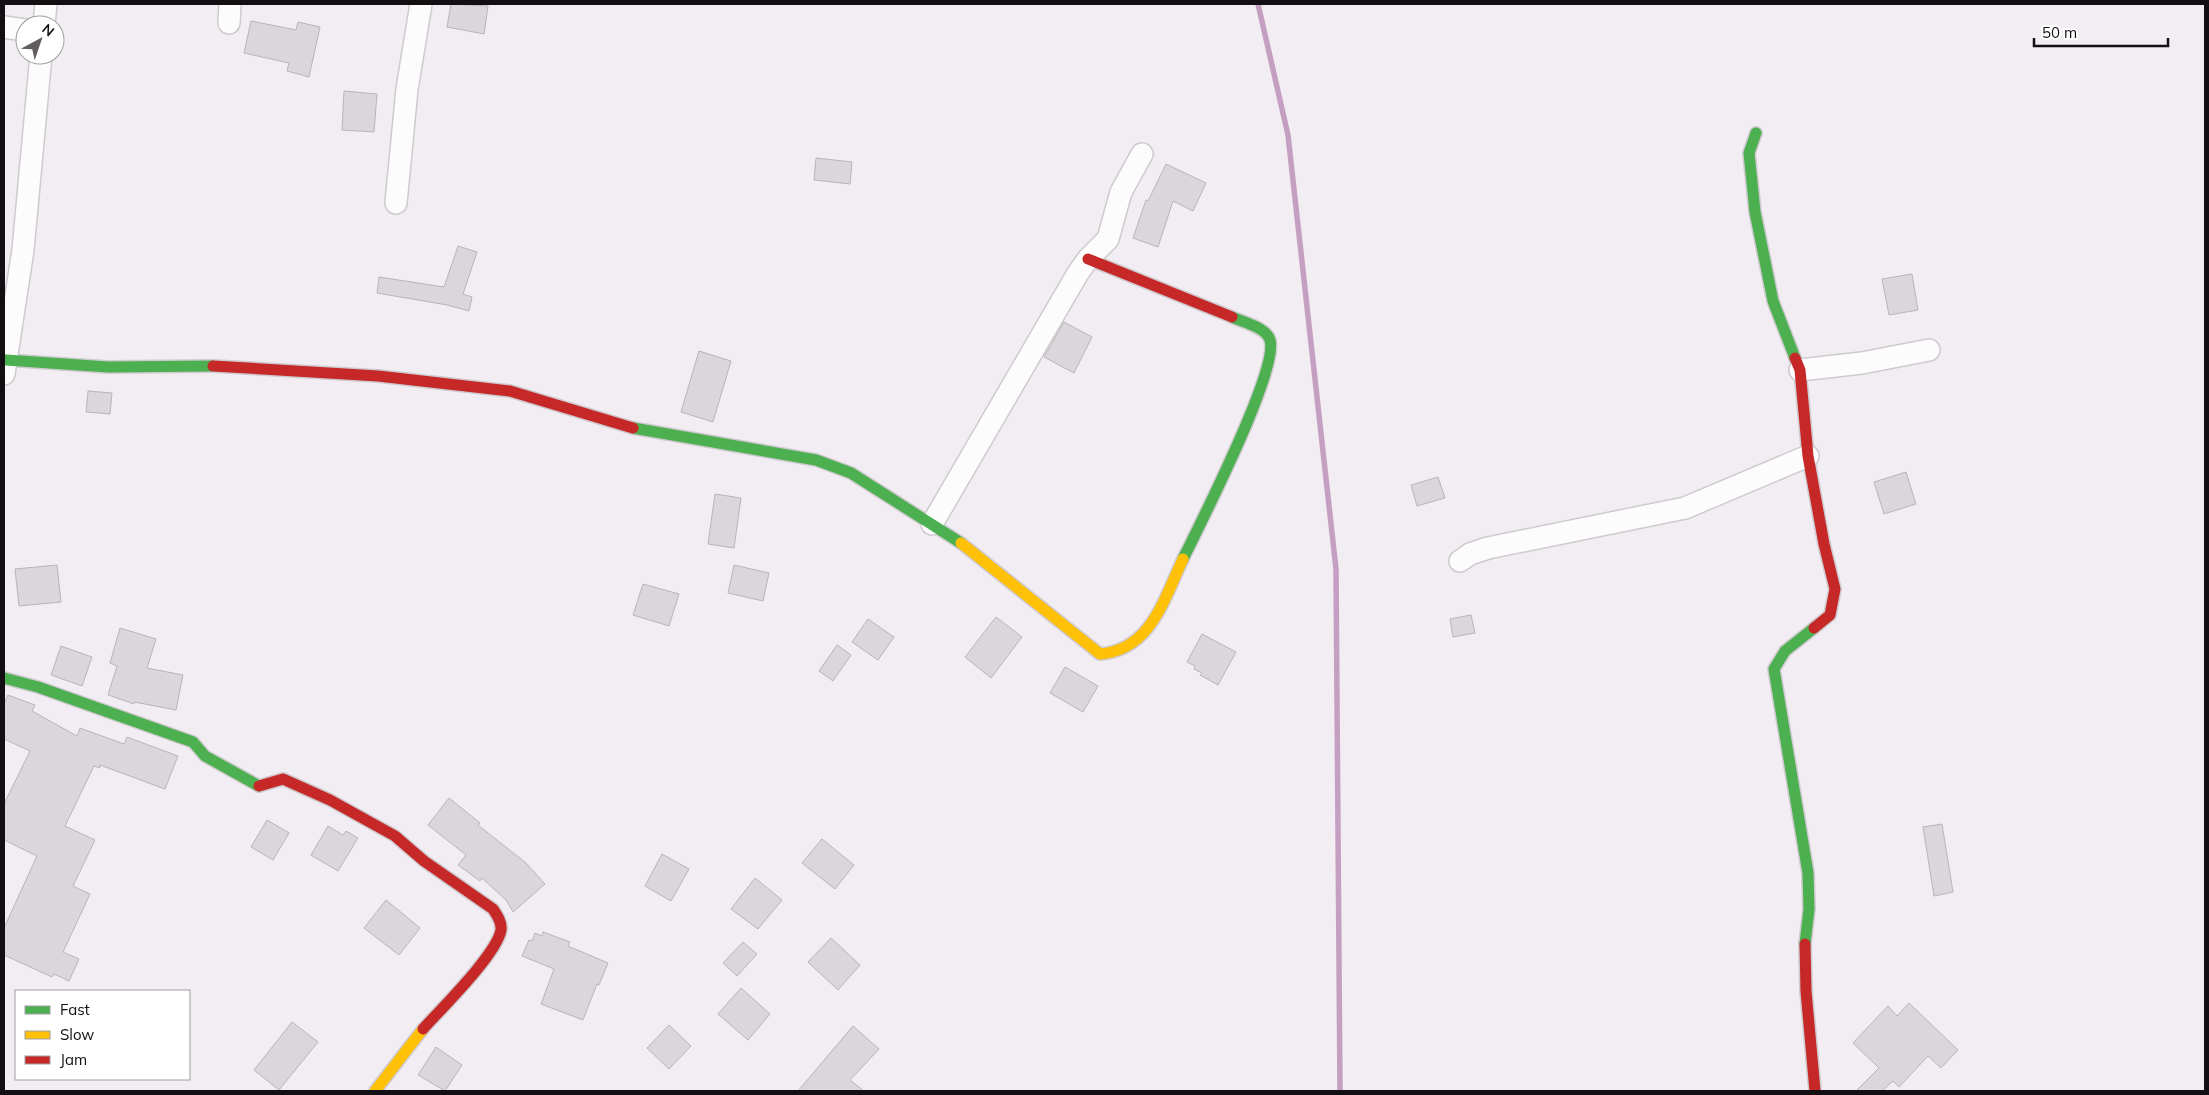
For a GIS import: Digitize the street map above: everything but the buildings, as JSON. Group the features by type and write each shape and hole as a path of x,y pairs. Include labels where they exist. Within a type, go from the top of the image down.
{"street":[{"path":"396,202 407,89 421,4"},
{"path":"40,65 22,250 5,367 225,366 378,376 510,391 634,428 816,460 851,473 957,540 1100,654 1114,654 1138,641 1156,616 1250,417 1270,354 1270,340 1265,332 1198,302 1088,259"},
{"path":"1756,133 1749,153 1755,212 1773,301 1800,370 1808,456 1824,544 1835,589 1830,615 1786,651 1774,670 1808,873 1809,909 1805,946 1806,991 1815,1091"},
{"path":"932,524 1088,259 1108,239 1121,192 1142,154"},
{"path":"1800,370 1862,364 1929,350"},
{"path":"1460,561 1470,554 1488,548 1685,508 1808,456"},
{"path":"4,678 38,687 193,742 205,756 257,787 283,779 290,784 330,800 395,836 424,861 493,909 501,919 502,929 494,948 408,1048 375,1091"}],"waterway":[{"path":"1258,4 1288,135 1336,569 1340,1091"}],"traffic: fast":[{"path":"1756,133 1749,153 1755,212 1773,301 1795,358"},
{"path":"1183,559 1236,448 1263,382 1270,357 1270,340 1268,335 1259,328 1232,317"},
{"path":"6,360 108,367 213,366"},
{"path":"633,428 816,460 851,473 961,543"},
{"path":"1805,944 1809,909 1808,873 1774,669 1785,651 1814,628"},
{"path":"4,678 38,687 193,742 205,756 259,786"}],"traffic: slow":[{"path":"961,543 1100,654 1117,650 1132,643 1144,633 1162,606 1183,559"},
{"path":"375,1091 423,1029"}],"traffic: jam":[{"path":"1088,259 1232,317"},
{"path":"1795,358 1800,370 1808,456 1824,544 1835,589 1830,615 1814,628"},
{"path":"213,366 378,376 510,391 633,428"},
{"path":"259,786 283,779 330,800 395,836 424,861 493,909 501,924 501,930 490,953 455,995 423,1029"},
{"path":"1805,944 1806,991 1815,1091"}]}
